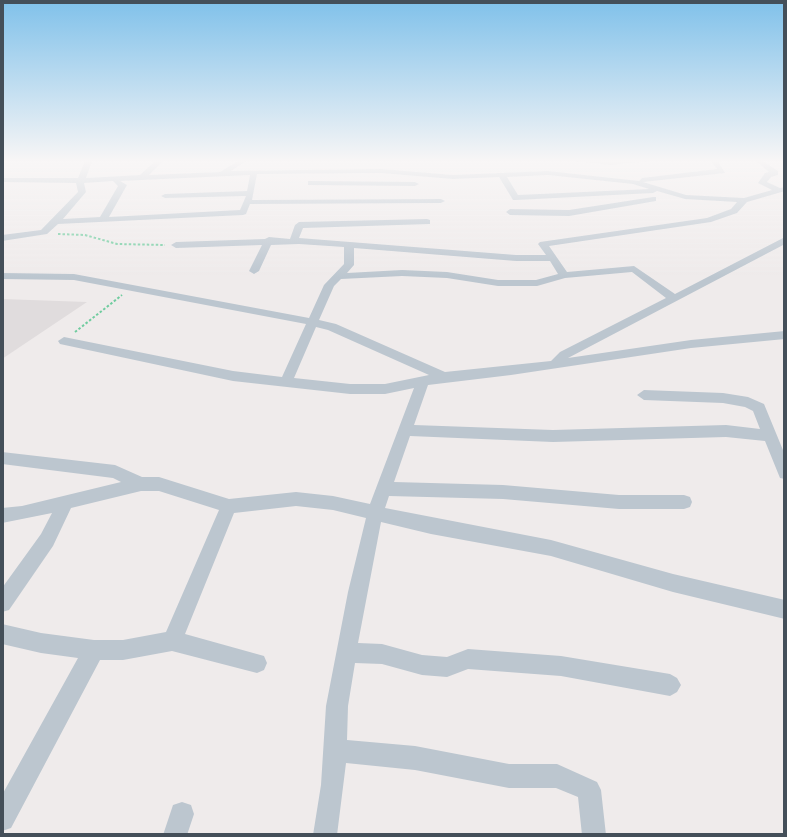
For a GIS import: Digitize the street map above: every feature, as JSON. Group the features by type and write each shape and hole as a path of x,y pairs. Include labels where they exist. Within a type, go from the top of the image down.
{"street":[{"path":"2,238 44,232 75,200"},
{"path":"103,220 114,200"},
{"path":"158,216 164,200"},
{"path":"510,212 569,213 641,200"},
{"path":"564,275 543,244 708,220 726,216 744,200"},
{"path":"56,222 243,212 248,202 441,201"},
{"path":"294,240 299,225 427,222"},
{"path":"254,271 269,240"},
{"path":"176,245 294,240 516,258 551,258"},
{"path":"554,364 564,355 785,240"},
{"path":"286,382 329,285 349,265 349,245"},
{"path":"338,276 413,274 498,283 537,283 564,275 634,269 674,299"},
{"path":"2,276 34,274 74,277 313,322 332,327 443,377"},
{"path":"64,341 233,376 350,390 385,389 443,377 691,344 783,338"},
{"path":"325,835 337,751 337,706 375,513 423,382"},
{"path":"643,395 723,398 748,402 759,408 785,473"},
{"path":"406,430 553,436 726,431 769,436"},
{"path":"2,458 115,472 141,484"},
{"path":"2,515 141,484 159,484 229,506 296,499 334,503 551,548 673,583 785,610"},
{"path":"386,489 503,492 619,502 684,502"},
{"path":"2,603 47,540 65,502"},
{"path":"172,641 229,506"},
{"path":"2,634 41,643 94,650 123,650 172,641 257,663"},
{"path":"2,819 94,650"},
{"path":"346,653 382,654 422,665 446,667 467,659 561,666 670,685"},
{"path":"337,751 415,758 509,776 558,776 589,790 594,835"}],"path":[{"path":"54,234 85,234 117,244 176,245"},
{"path":"64,341 132,286"}],"shaded area":[{"path":"2,299 87,302 2,359"}]}
